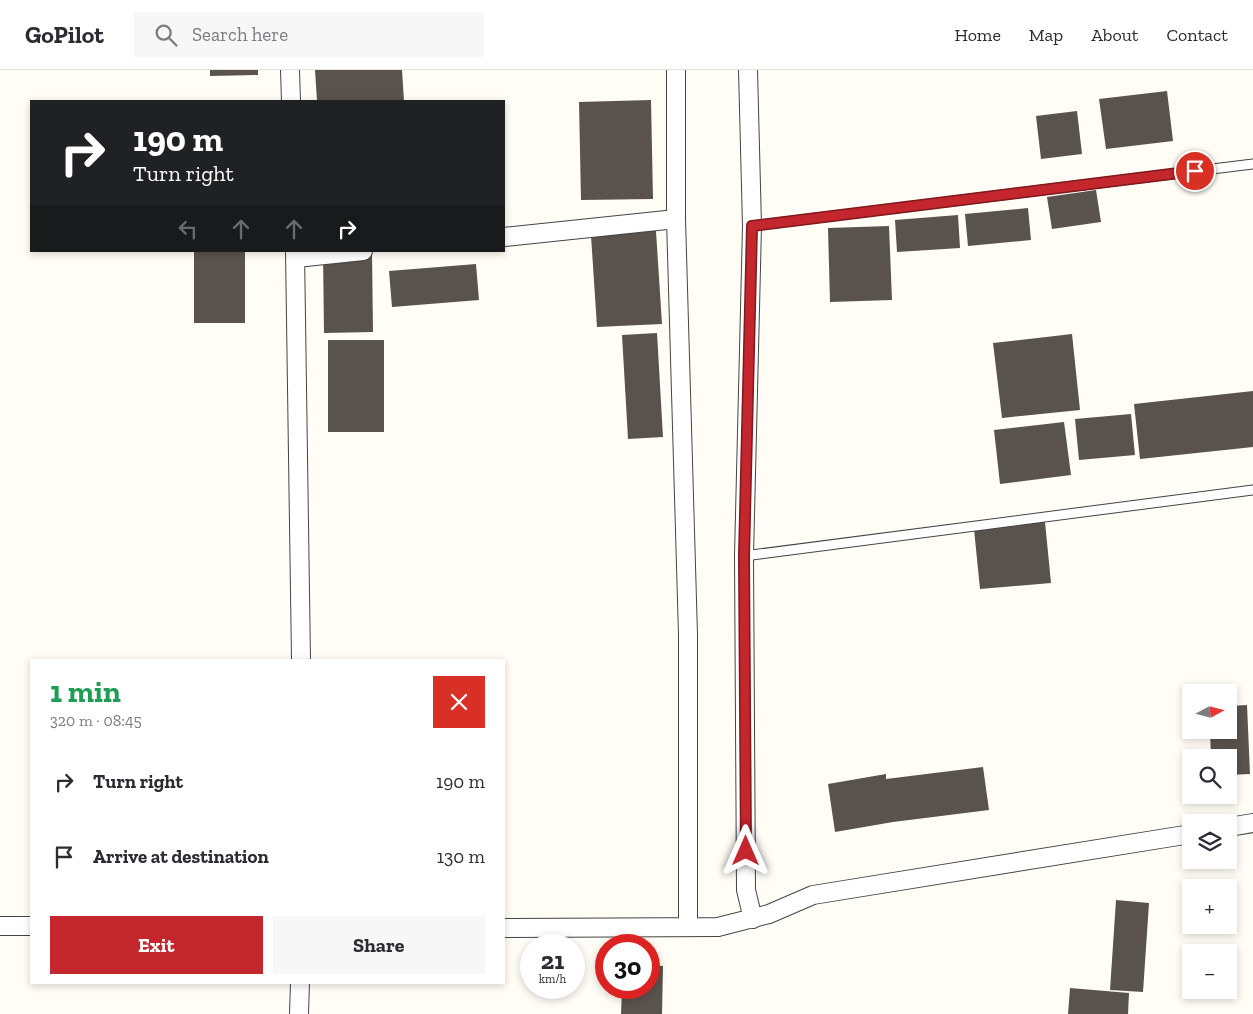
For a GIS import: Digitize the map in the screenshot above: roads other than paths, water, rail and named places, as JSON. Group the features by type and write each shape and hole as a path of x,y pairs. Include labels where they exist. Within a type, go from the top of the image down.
{"street":[{"path":"290,70 291,100"},
{"path":"676,70 676,219 688,635 688,927"},
{"path":"748,70 752,226 744,556 746,890 753,919"},
{"path":"505,237 676,219"},
{"path":"301,659 296,255 346,252"},
{"path":"1237,826 1253,823"},
{"path":"505,928 718,927 753,919 813,895 1182,835"},
{"path":"0,926 30,926"},
{"path":"299,1014 300,984"}],"lane":[{"path":"752,226 1253,164"},
{"path":"744,556 1253,490"}]}
